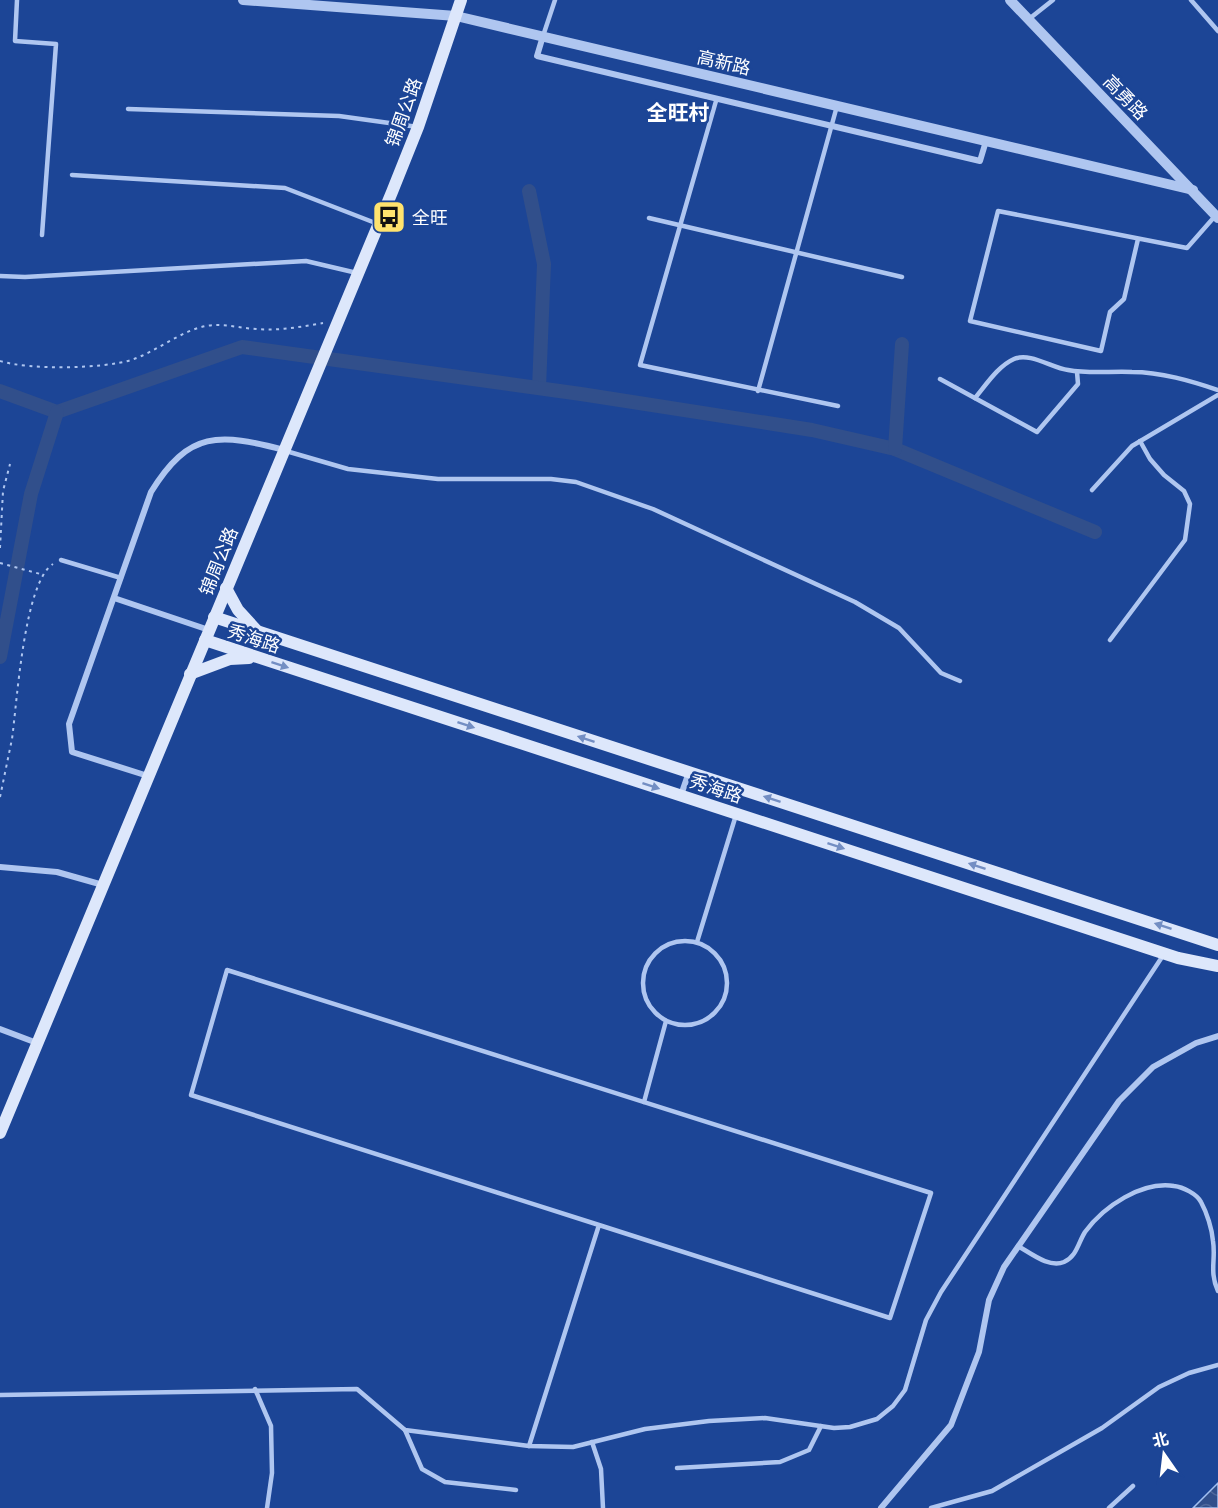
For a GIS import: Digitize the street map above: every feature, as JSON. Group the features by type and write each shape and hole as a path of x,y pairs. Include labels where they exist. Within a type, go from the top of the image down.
{"main road":[{"name":"锦周公路","path":"0,1133 418,127 461,0"},
{"path":"226,588 238,610 260,634"},
{"name":"秀海路","path":"214,617 260,634 689,771 1218,945"},
{"name":"秀海路","path":"207,635 258,657 681,796 1164,953 1218,966"},
{"path":"190,674 230,659 258,657"}],"street":[{"name":"高新路","path":"243,0 456,16 1193,190"},
{"name":"高勇路","path":"1010,0 1217,216"},
{"path":"543,36 537,56 716,101 980,161 986,141"},
{"path":"148,776 72,752 69,724 151,492 164,471 184,451 207,441 227,438 284,450"},
{"path":"114,598 207,635"},
{"path":"681,796 689,771"},
{"path":"0,867 57,872 103,885"},
{"path":"0,1029 38,1043"},
{"path":"881,1508 951,1425 980,1352 989,1300 1004,1267 1119,1101 1153,1067 1196,1043 1218,1036"}],"lane":[{"path":"17,0 15,41 56,44 42,235"},
{"path":"543,36 555,0"},
{"path":"1028,19 1053,0"},
{"path":"1191,0 1218,31"},
{"path":"716,101 640,365 838,406"},
{"path":"758,391 837,106"},
{"path":"128,109 339,116 418,127"},
{"path":"72,175 285,188 378,224"},
{"path":"1138,239 1124,299 1110,312 1101,351 970,321 998,211 1187,248 1217,216"},
{"path":"649,219 902,276"},
{"path":"0,276 25,278 306,261 357,273"},
{"path":"975,398 999,370 1014,359 1023,357 1077,372 1135,372 1188,380 1218,390"},
{"path":"940,379 1036,432 1078,384 1077,372"},
{"path":"1092,490 1115,462 1140,441 1218,395"},
{"path":"1110,640 1185,540 1190,504 1184,491 1164,475 1150,459 1140,441"},
{"path":"284,450 348,469 438,479 551,479 587,486 653,509 855,602 899,628 941,673 960,681"},
{"path":"61,560 121,578"},
{"path":"697,942 737,814"},
{"path":"683,940 697,942 709,948 719,957 726,970 728,984 725,997 718,1010 708,1019 695,1024 680,1025 666,1022 646,1002 642,988 643,974 657,950 669,943 683,940"},
{"path":"405,1430 529,1446 573,1446 645,1429 709,1421 765,1418 821,1426 850,1427 877,1419 893,1406 905,1390 926,1320 941,1292 1164,953"},
{"path":"227,970 930,1193 890,1318 599,1225 190,1095 227,970"},
{"path":"644,1102 666,1022"},
{"path":"1018,1246 1049,1263 1064,1262 1076,1252 1085,1233 1107,1211 1132,1193 1159,1184 1182,1187 1200,1199 1209,1222 1214,1243 1211,1267 1218,1291"},
{"path":"529,1446 599,1225"},
{"path":"931,1508 992,1491 1102,1428 1159,1387 1189,1373 1218,1365"},
{"path":"255,1389 271,1426 272,1473 267,1508"},
{"path":"0,1395 357,1389 405,1430 422,1469 445,1482 516,1490"},
{"path":"677,1468 780,1462 809,1450 821,1426"},
{"path":"592,1442 601,1470 603,1508"},
{"path":"1109,1508 1133,1486"}],"path":[{"path":"0,361 16,366 98,366 130,360 203,327 220,325 290,330 335,325"},
{"path":"0,548 3,491 10,464"},
{"path":"0,797 11,740 21,651 31,604 50,565 61,560"},
{"path":"0,563 44,575"}],"water":[{"path":"1218,1483 1218,1508 1193,1508"}],"waterway":[{"path":"529,191 544,264 539,388"},
{"path":"895,449 902,344"},
{"path":"0,391 57,412 242,347 581,394 812,430 895,449 1095,532"},
{"path":"0,657 31,494 57,412"}],"place":[{"name":"全旺","path":"389,217"}],"district":[{"name":"全旺村","path":"678,112"}]}
